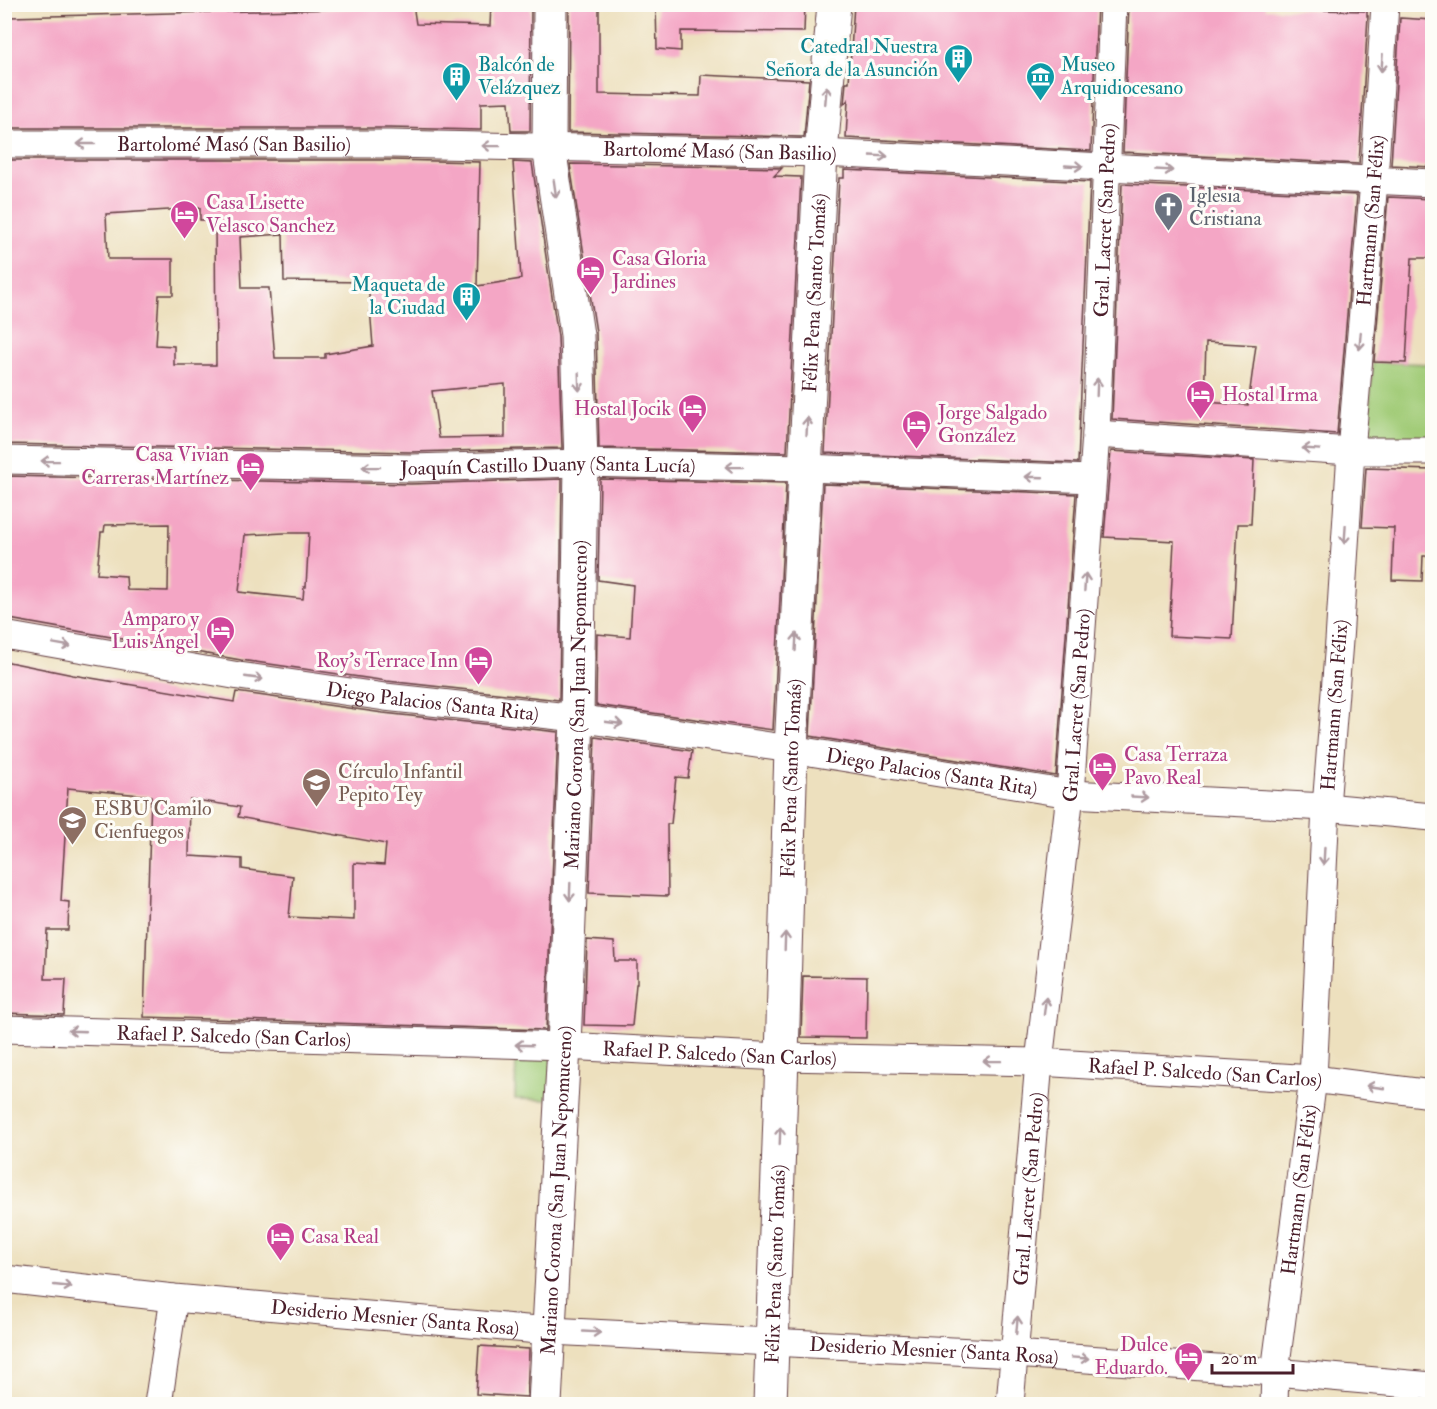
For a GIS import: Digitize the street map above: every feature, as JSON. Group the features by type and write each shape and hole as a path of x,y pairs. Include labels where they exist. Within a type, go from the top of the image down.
{"street":[{"name":"Mariano Corona (San Juan Nepomuceno)","path":"545,1404 564,1046 577,718 581,464 577,335 549,147 550,4"},
{"name":"Félix Pena (Santo Tomás)","path":"770,1404 791,749 821,153 834,4"},
{"name":"Gral. Lacret (San Pedro)","path":"1010,1404 1039,1062 1070,794 1096,434 1113,4"},
{"name":"Hartmann (San Félix)","path":"1274,1404 1275,1371 1313,1079 1326,807 1351,451 1374,181 1385,4"},
{"name":"Bartolomé Masó (San Basilio)","path":"4,144 390,144 821,153 1432,183"},
{"path":"1096,434 1351,451 1432,451"},
{"name":"Joaquín Castillo Duany (Santa Lucía)","path":"4,460 411,468 581,464 805,468 1092,479"},
{"name":"Diego Palacios (Santa Rita)","path":"4,635 250,678 385,697 577,718 791,749 1070,794 1326,807 1432,817"},
{"name":"Rafael P. Salcedo (San Carlos)","path":"4,1029 564,1046 782,1056 1039,1062 1313,1079 1432,1094"},
{"name":"Desiderio Mesnier (Santa Rosa)","path":"4,1279 174,1298 550,1330 1014,1354 1275,1371 1432,1386"},
{"path":"158,1404 174,1298"}],"green space":[{"path":"1373,362 1432,364 1432,438 1367,439"},
{"path":"516,1054 552,1055 551,1100 515,1099"}],"building":[{"path":"377,4 413,4 416,24 490,26 491,4 531,4 530,131 511,131 509,102 481,103 481,130 10,128 10,17 378,8"},
{"path":"569,4 599,4 599,94 700,96 701,75 809,80 804,137 568,132"},
{"path":"656,4 805,4 804,32 681,31 681,51 657,49"},
{"path":"854,4 1097,4 1091,151 846,138 848,100 844,104 846,82 849,82"},
{"path":"1129,4 1265,4 1265,9 1367,11 1359,164 1123,152"},
{"path":"1400,18 1432,20 1432,167 1391,165"},
{"path":"9,160 390,160 480,162 477,286 521,279 513,162 532,163 558,337 562,448 411,452 4,444 4,340 8,299","holes":["200,208 200,220 215,220 216,365 174,365 174,346 156,345 159,295 173,295 173,259 108,259 106,214","283,234 284,281 368,282 373,346 325,354 325,358 275,358 269,288 242,288 240,237","505,384 505,437 439,438 432,391"]},
{"path":"570,164 782,168 774,176 801,177 787,452 599,448 596,332"},
{"path":"844,170 1090,182 1078,463 825,453 839,178 844,178"},
{"path":"1122,184 1357,195 1337,434 1112,419","holes":["1206,342 1256,345 1248,405 1204,402"]},
{"path":"1388,197 1432,199 1432,258 1412,258 1406,363 1374,362"},
{"path":"1111,451 1254,460 1251,524 1238,524 1232,639 1169,636 1174,541 1104,537"},
{"path":"1366,468 1432,470 1432,556 1423,556 1422,581 1392,580 1394,528 1362,527"},
{"path":"4,476 411,484 562,479 559,700 387,681 241,660 4,618","holes":["169,524 168,591 127,590 126,576 97,574 101,532 104,532 105,525","309,533 306,587 304,587 303,599 239,592 245,535"]},
{"path":"600,479 786,483 773,730 596,705 597,634 630,637 633,585 598,580"},
{"path":"823,484 1076,494 1056,776 810,736"},
{"path":"4,661 234,702 236,692 383,713 558,732 546,1030 144,1017 151,796 68,788 61,901 69,902 68,930 47,930 45,979 66,979 64,1015 4,1013","holes":["190,799 240,807 238,817 386,844 384,865 354,863 354,920 289,917 293,876 242,869 242,859 189,856"]},
{"path":"595,737 692,751 688,778 676,777 671,824 667,824 668,896 589,893"},
{"path":"587,940 614,942 615,961 637,961 632,1026 584,1025"},
{"path":"803,976 867,977 866,1038 801,1037"},
{"path":"479,1346 529,1349 527,1397 476,1394"}],"place":[{"name":"Catedral Nuestra Señora de la Asunción","path":"959,84"},
{"name":"Balcón de Velázquez","path":"457,102"},
{"name":"Museo Arquidiocesano","path":"1040,102"},
{"name":"Iglesia Cristiana","path":"1168,232"},
{"name":"Casa Lisette Velasco Sanchez","path":"185,240"},
{"name":"Casa Gloria Jardines","path":"591,296"},
{"name":"Maqueta de la Ciudad","path":"466,322"},
{"name":"Hostal Irma","path":"1201,420"},
{"name":"Hostal Jocik","path":"692,434"},
{"name":"Jorge Salgado González","path":"917,450"},
{"name":"Casa Vivian Carreras Martínez","path":"250,492"},
{"name":"Amparo y Luis Ángel","path":"220,656"},
{"name":"Roy's Terrace Inn","path":"479,686"},
{"name":"Casa Terraza Pavo Real","path":"1103,792"},
{"name":"Círculo Infantil Pepito Tey","path":"317,808"},
{"name":"ESBU Camilo Cienfuegos","path":"73,846"},
{"name":"Casa Real","path":"280,1262"},
{"name":"Dulce Eduardo.","path":"1189,1382"}]}
